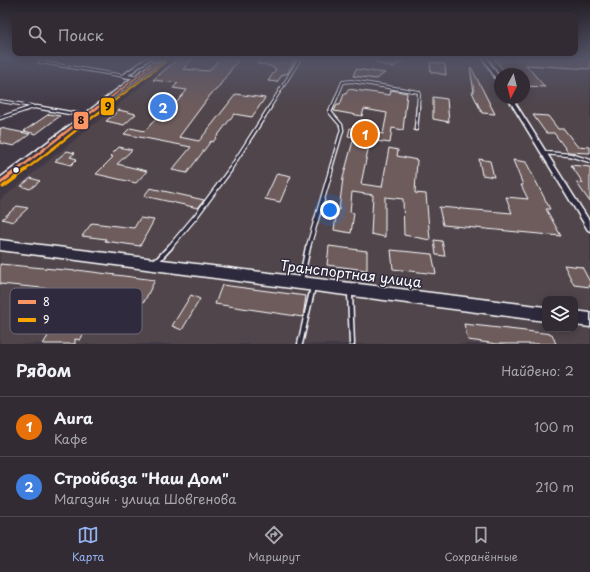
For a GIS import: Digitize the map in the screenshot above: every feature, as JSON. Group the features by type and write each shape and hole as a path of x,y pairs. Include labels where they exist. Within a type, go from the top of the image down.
{"street":[{"path":"0,183 141,74"},
{"path":"124,76 136,78"},
{"path":"514,104 590,228"},
{"name":"Транспортная улица","path":"0,245 542,314"}],"lane":[{"path":"112,74 124,76"},
{"path":"153,265 178,239 218,189 290,74"},
{"path":"300,283 304,262 342,130 341,125 330,112 343,82 351,81 419,92 416,129"},
{"path":"0,101 86,116"},
{"path":"0,118 34,107"},
{"path":"544,152 570,155 590,160"},
{"path":"300,344 313,285"},
{"path":"350,290 352,344"}],"shaded area":[{"path":"156,74 494,74 494,104 530,104 530,74 590,74 590,344 0,344 0,200"}],"building":[{"path":"160,74 228,74 179,137 199,141 236,94 265,98 252,117 234,114 187,173 172,170 191,147 124,134 130,128 145,131 165,108 171,109 187,90 173,88 178,83 153,80"},
{"path":"273,74 283,74 277,82 268,81"},
{"path":"354,74 383,74 376,79 353,76"},
{"path":"471,74 475,74 495,114 482,113 472,92 474,92"},
{"path":"530,74 534,74 545,87 530,86"},
{"path":"348,89 390,95 391,90 407,93 403,130 392,128 390,143 370,140 361,184 382,187 389,148 398,150 397,156 417,160 415,193 426,194 430,240 404,235 403,199 385,197 385,237 371,234 373,195 352,192 350,212 354,213 351,233 334,230 337,210 339,210 343,178 354,137 348,136 350,128 383,134 387,113 364,109 362,116 334,111 337,105 340,105 344,94 346,94"},
{"path":"433,97 447,99 449,122 433,119"},
{"path":"119,110 136,114 124,125 106,121"},
{"path":"49,114 60,116 36,134 24,131"},
{"path":"533,115 548,116 558,129 564,129 577,146 590,147 590,153 568,152 554,133 546,133"},
{"path":"0,128 30,134 14,146 0,143"},
{"path":"119,147 132,150 117,164 147,171 136,183 96,174 113,157 110,156"},
{"path":"67,151 75,153 70,157 77,159 71,165 55,161"},
{"path":"479,159 490,161 494,177 482,175"},
{"path":"513,160 526,162 550,209 546,209 561,236 443,225 439,207 512,213 506,197 528,199 521,185 523,185"},
{"path":"571,165 590,167 590,202 576,182 583,183"},
{"path":"277,173 291,176 280,202 265,199"},
{"path":"31,178 40,181 30,189 21,186"},
{"path":"150,188 204,200 198,208 144,196"},
{"path":"17,206 28,208 13,222 2,219"},
{"path":"140,218 154,220 140,246 82,236 92,223 134,228"},
{"path":"434,240 442,241 445,256 436,255"},
{"path":"329,246 367,251 367,270 327,265"},
{"path":"391,250 432,254 436,274 393,269"},
{"path":"0,264 77,270 155,280 144,302 142,302 142,288 42,288 0,284"},
{"path":"564,265 582,267 590,282 590,287 574,285"},
{"path":"222,285 306,296 303,317 215,304"},
{"path":"191,295 200,299 182,330 172,326"},
{"path":"464,324 552,334 556,344 497,344 468,340"},
{"path":"42,334 84,334 80,340 75,339 75,344 43,344 48,336"}],"transit line":[{"name":"8","path":"0,183 141,74"},
{"name":"9","path":"3,187 149,74"}],"place":[{"name":"Стройбаза \"Наш Дом\"","path":"163,107"},
{"name":"Aura","path":"365,134"}]}
